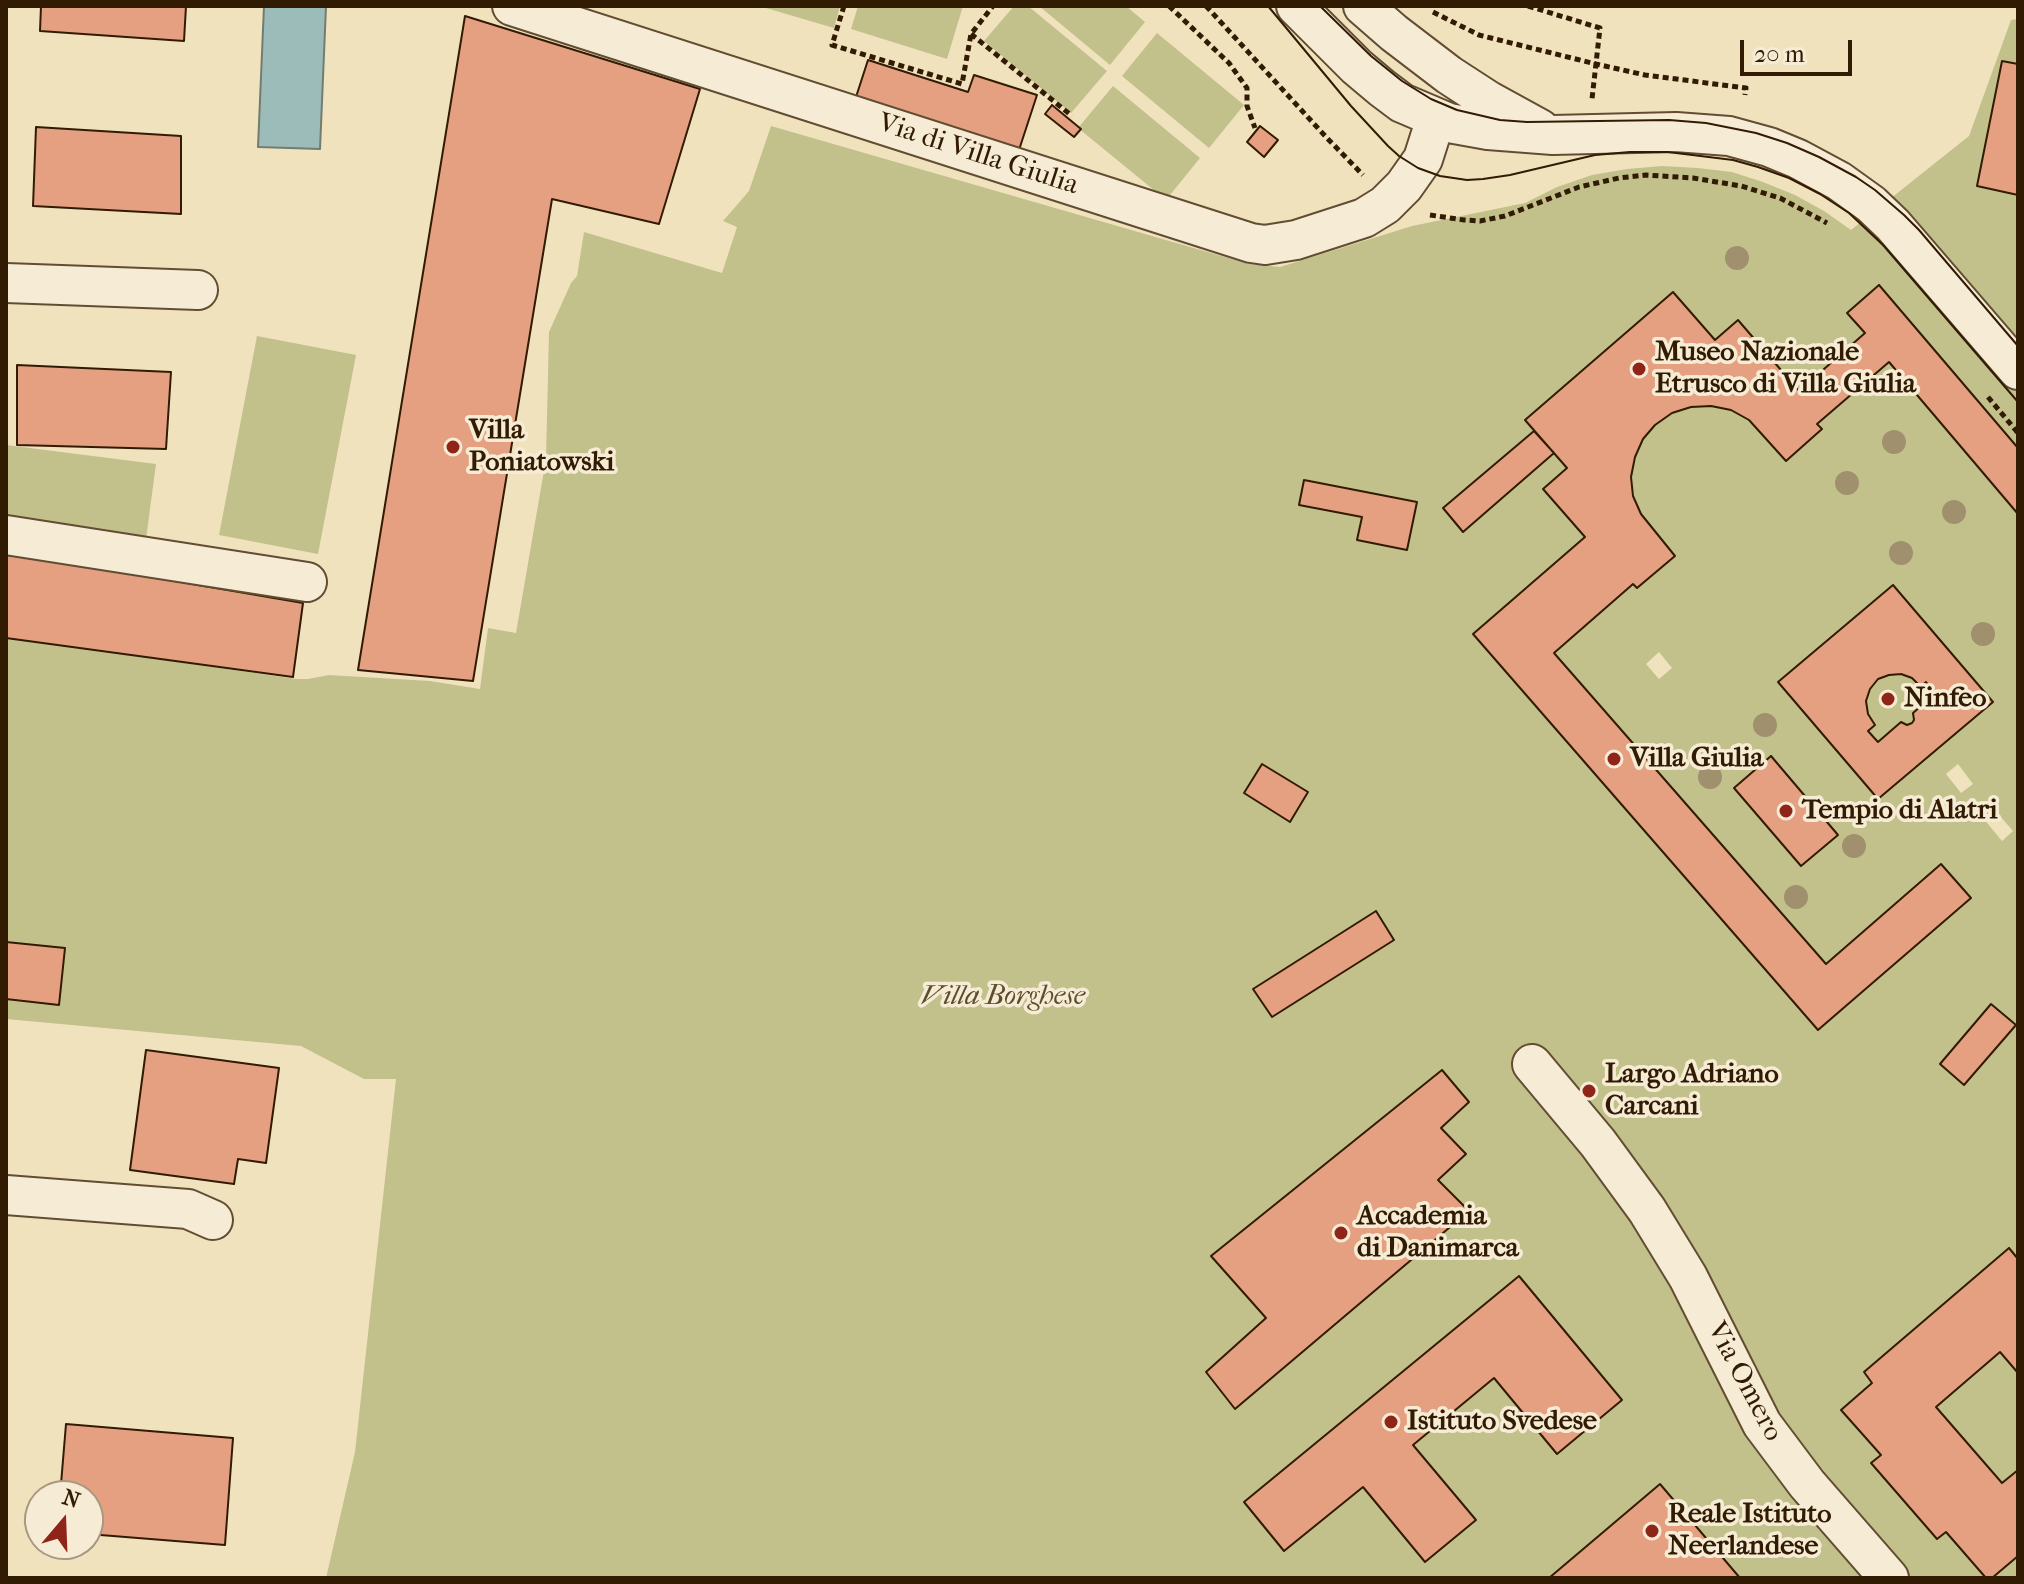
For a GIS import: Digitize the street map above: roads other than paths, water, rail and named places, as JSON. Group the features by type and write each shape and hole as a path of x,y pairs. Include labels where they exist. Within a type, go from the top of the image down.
{"street":[{"name":"Via di Villa Giulia","path":"512,6 1265,245 1296,240 1364,218 1377,210 1396,195 1423,159 1436,118"},
{"path":"1296,6 1382,88 1402,103 1436,118 1472,128 1571,135 1676,132 1737,137 1784,153 1839,181 1871,204 1893,225 2018,370"},
{"path":"1363,6 1449,75 1489,101 1571,135"},
{"path":"6,283 198,290"},
{"path":"6,535 307,582"},
{"name":"Via Omero","path":"1532,1064 1598,1143 1647,1210 1688,1277 1762,1424 1807,1484 1889,1578"},
{"path":"6,1195 188,1209 213,1220"}],"water":[{"path":"264,6 326,6 320,149 258,147"}],"tram line":[{"path":"1268,6 1388,146 1418,168 1440,176 1483,179 1595,155 1668,152 1733,160 1789,178 1820,194 1849,213 1883,245 2018,402"},
{"path":"1320,6 1371,56 1402,81 1457,110 1500,120 1527,122 1669,120 1706,123 1756,133 1819,157 1856,177 1904,215 2018,346"}],"place":[{"name":"Museo Nazionale Etrusco di Villa Giulia","path":"1639,369"},
{"name":"Villa Poniatowski","path":"453,447"},
{"name":"Ninfeo","path":"1888,699"},
{"name":"Villa Giulia","path":"1614,759"},
{"name":"Tempio di Alatri","path":"1786,811"},
{"name":"Largo Adriano Carcani","path":"1589,1091"},
{"name":"Accademia di Danimarca","path":"1341,1233"},
{"name":"Istituto Svedese","path":"1391,1422"},
{"name":"Reale Istituto Neerlandese","path":"1652,1531"}],"park label":[{"name":"Villa Borghese","path":"1003,997"}]}
